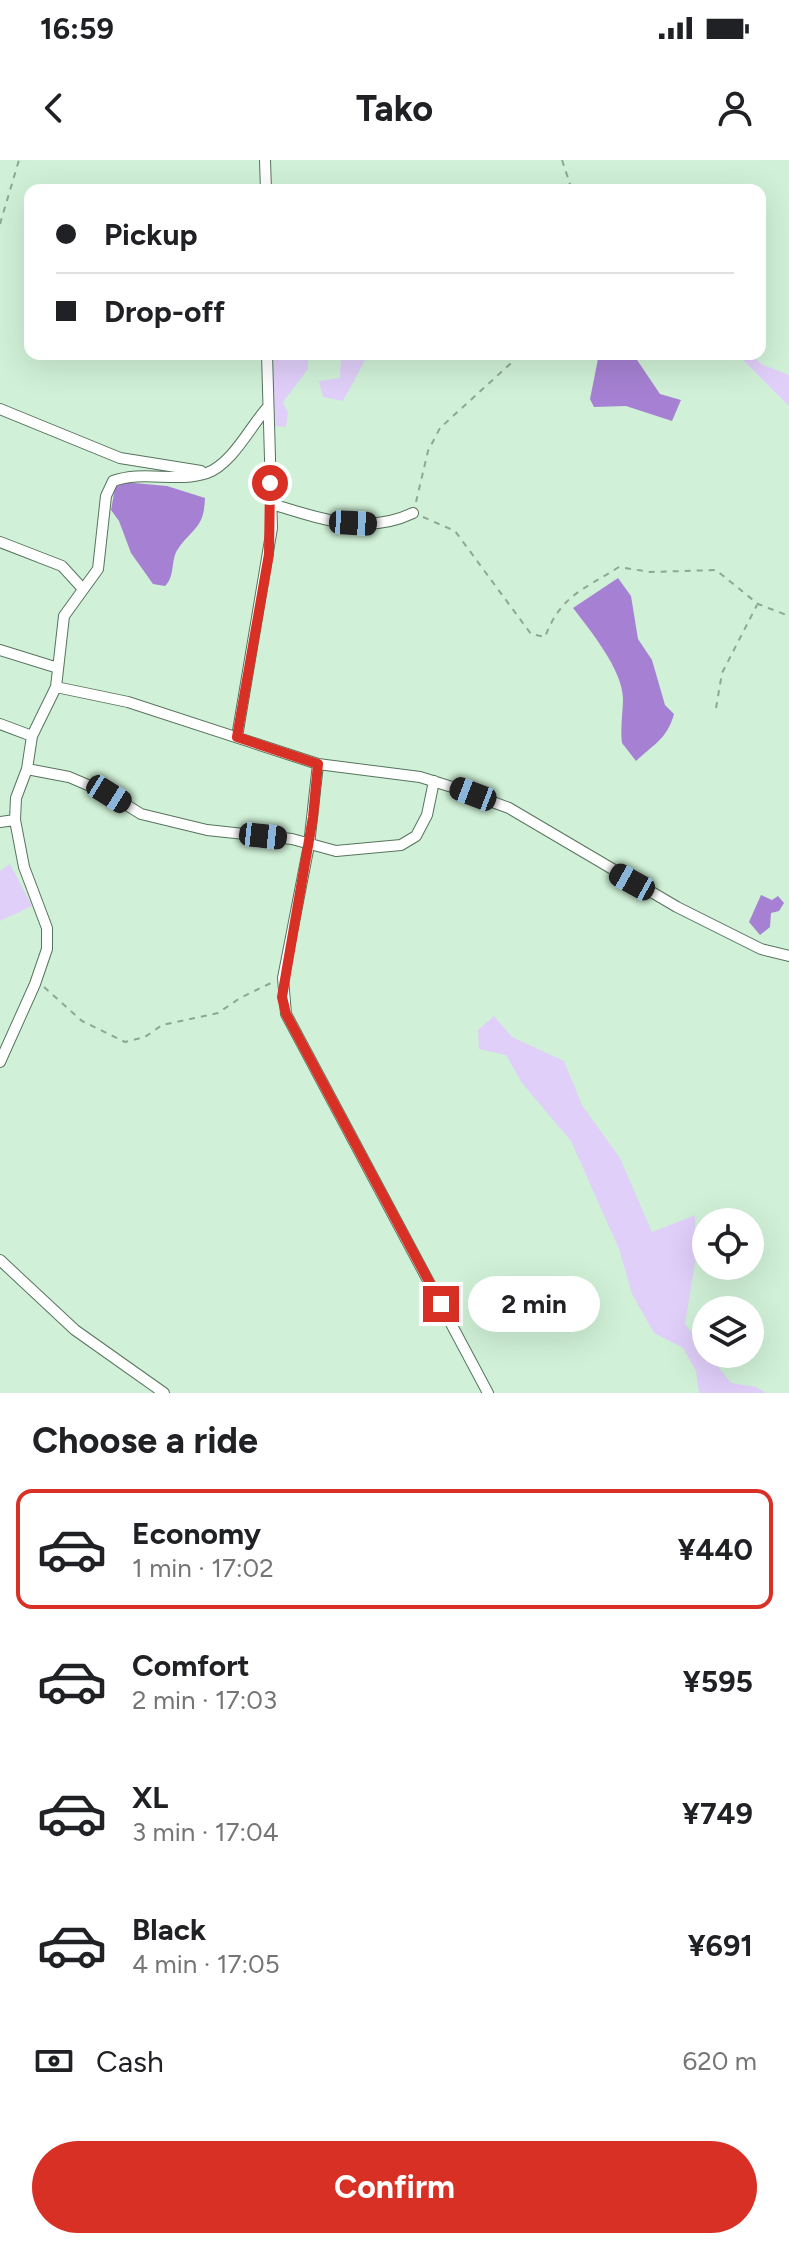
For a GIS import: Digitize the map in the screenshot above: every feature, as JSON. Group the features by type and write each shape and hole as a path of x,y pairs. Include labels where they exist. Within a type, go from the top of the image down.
{"street":[{"path":"265,160 266,184"},
{"path":"237,737 269,554 272,504 267,360"},
{"path":"0,1062 47,949 47,928 24,867 15,820 16,798 27,769 32,736 56,687 64,616 98,569 106,496 113,481 128,475 207,473 227,458 267,408"},
{"path":"0,409 120,458 191,467 207,473"},
{"path":"272,504 315,520 353,523 397,521 413,513"},
{"path":"0,542 62,566 83,589"},
{"path":"0,650 58,668"},
{"path":"56,687 128,702 318,764 434,781 509,808 677,907 761,949 789,956"},
{"path":"0,724 32,736"},
{"path":"318,764 309,845 283,978 286,1014 488,1393"},
{"path":"27,769 69,777 109,794 141,814 207,830 292,839 336,851 401,845 416,836 427,815 434,781"},
{"path":"0,822 15,820"},
{"path":"0,1260 75,1330 164,1393"}],"path":[{"path":"0,224 19,160"},
{"path":"562,160 570,184"},
{"path":"514,360 440,428 428,451 413,513 455,531 531,634 545,637 555,612 565,601 619,567 650,572 716,570 758,604 789,616"},
{"path":"716,708 722,673 758,604"},
{"path":"35,984 45,988 82,1021 125,1042 145,1037 162,1025 218,1013 240,998 283,978"}],"shaded area":[{"path":"273,360 308,360 308,369 283,402 288,413 286,427 273,426"},
{"path":"341,360 365,360 343,401 323,397 319,381 340,378"},
{"path":"598,360 637,360 660,394 681,400 672,421 626,406 594,407 590,399"},
{"path":"743,360 757,360 789,375 789,406"},
{"path":"123,482 167,486 205,498 200,522 176,553 171,577 165,586 153,584 131,553 119,521 111,510 115,488"},
{"path":"618,578 631,596 638,639 652,660 665,705 674,714 664,735 636,761 622,743 623,698 617,675 604,650 573,608"},
{"path":"10,864 32,906 0,921 0,871"},
{"path":"761,895 772,900 778,896 784,903 779,911 771,913 770,927 760,935 749,922"},
{"path":"494,1016 512,1037 564,1061 582,1105 620,1158 652,1232 692,1216 692,1280 685,1324 692,1333 692,1364 683,1348 654,1333 632,1294 619,1249 571,1141 522,1083 506,1055 479,1049 478,1030"},
{"path":"694,1368 719,1368 731,1383 756,1387 766,1393 699,1393"}],"route":[{"path":"270,483 272,528 269,554 237,737 318,764 309,845 291,929 282,997 286,1014 441,1304"}]}
